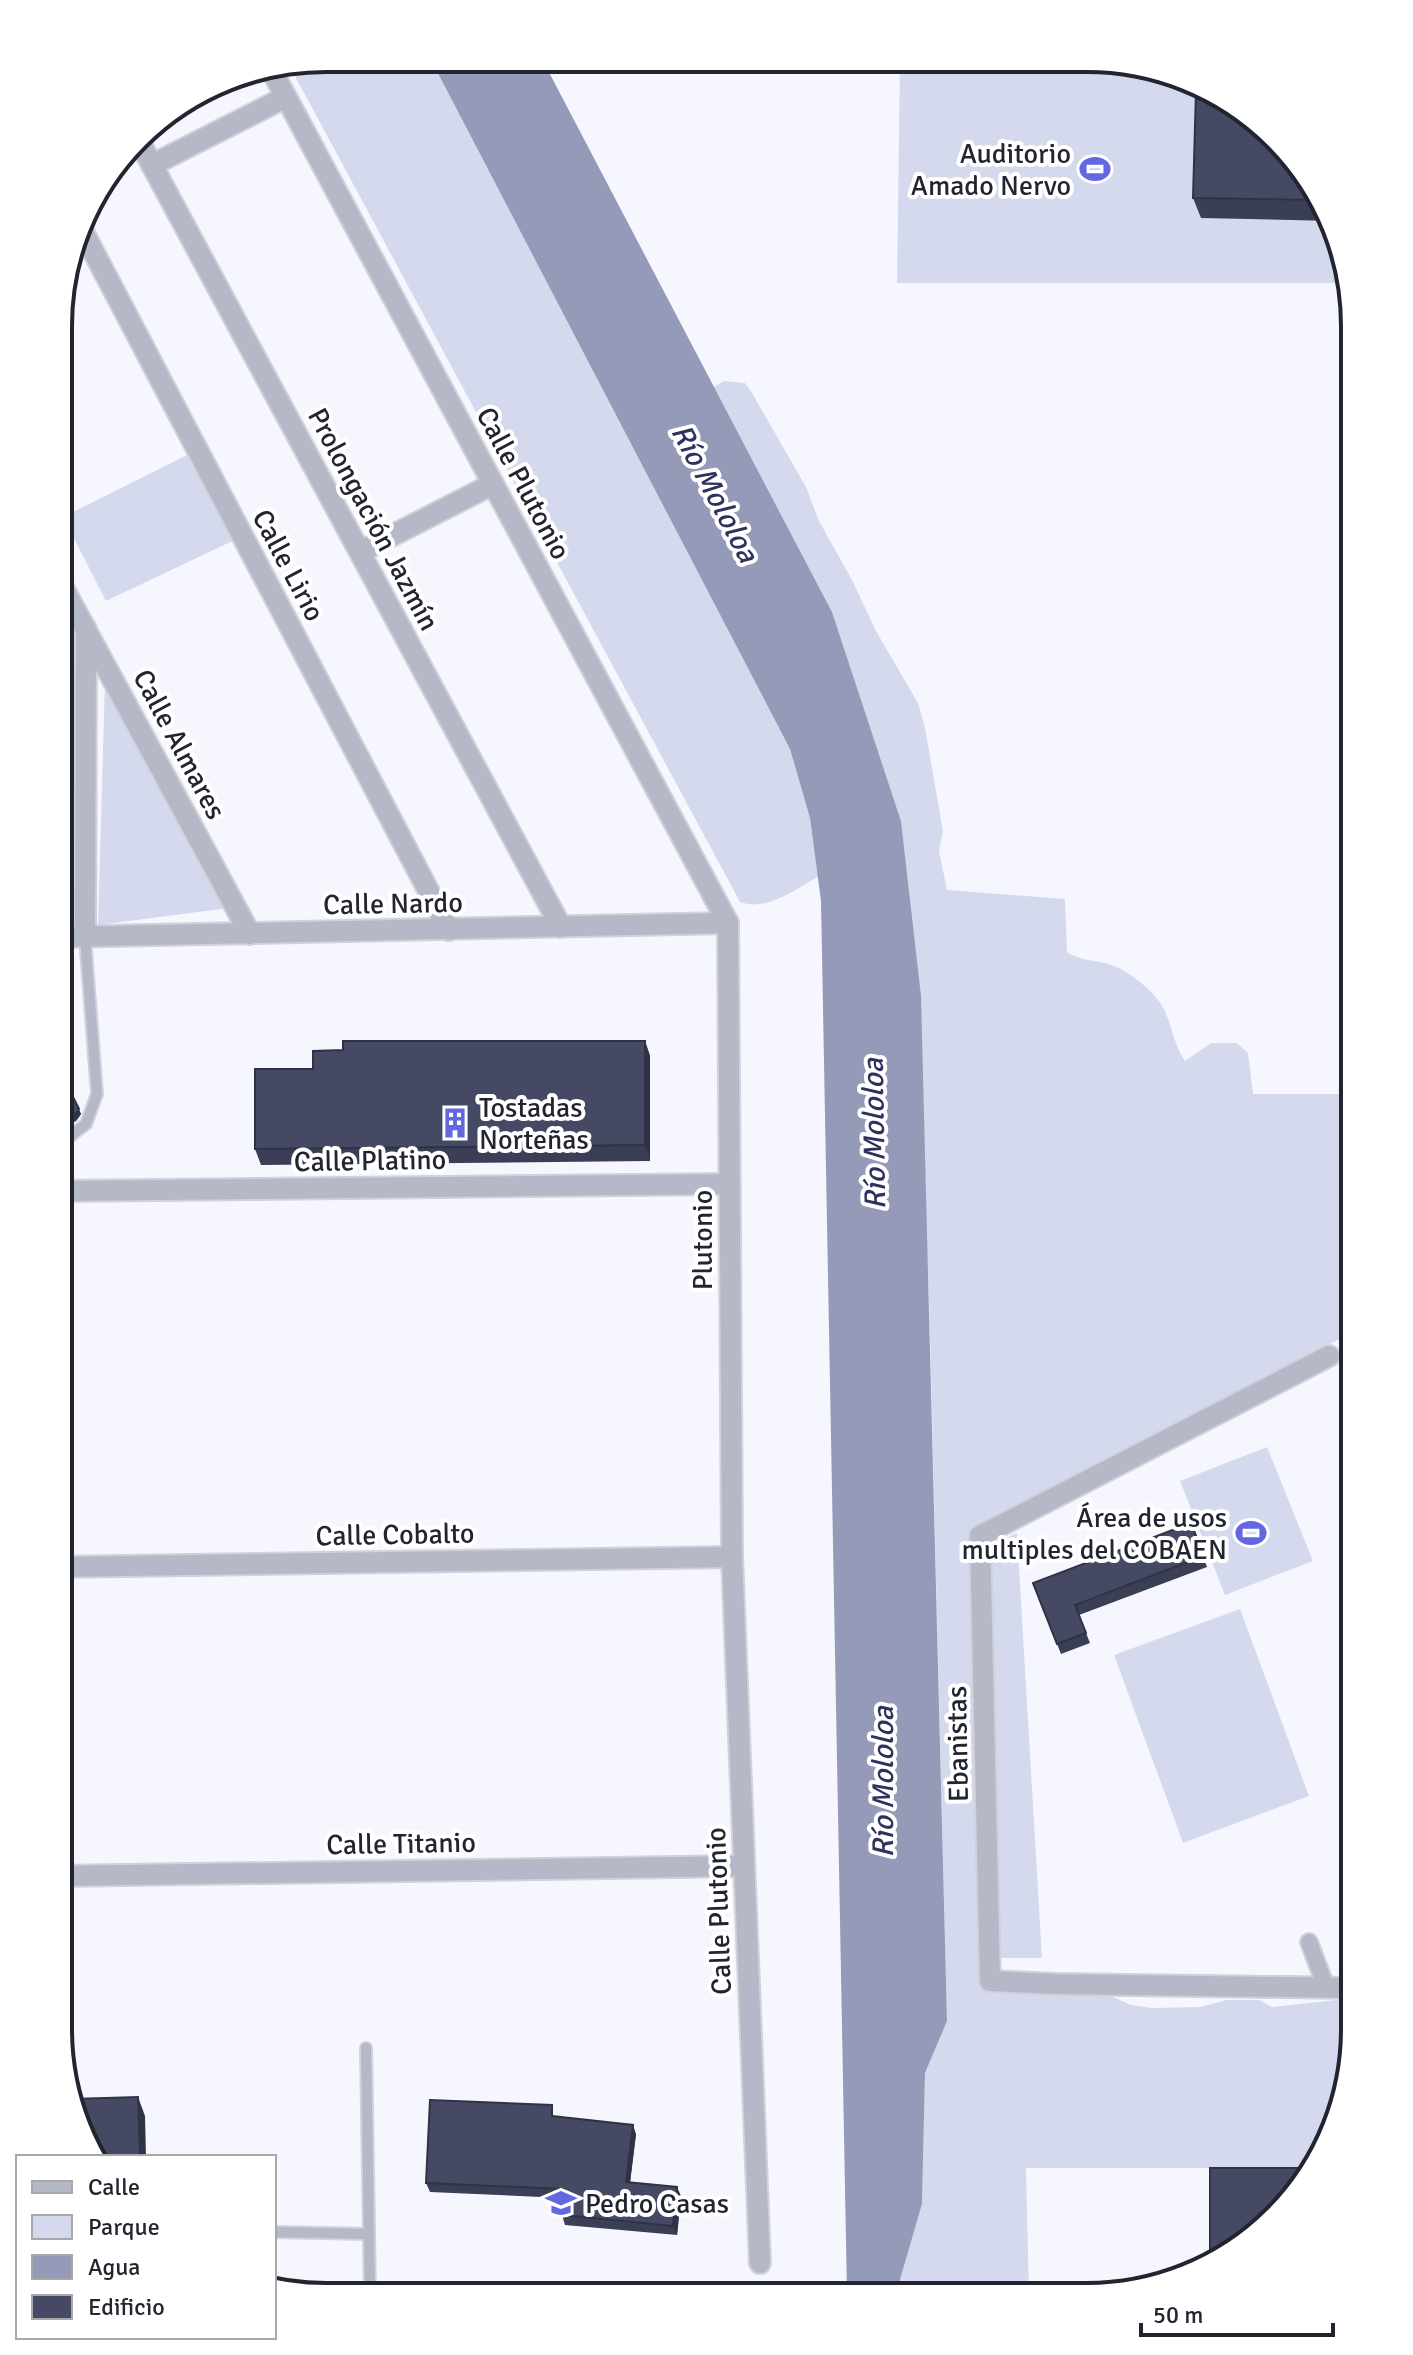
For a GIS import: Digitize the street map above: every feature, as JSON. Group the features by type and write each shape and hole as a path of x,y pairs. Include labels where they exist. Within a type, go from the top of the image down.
{"street":[{"name":"Calle Plutonio","path":"276,78 728,923"},
{"path":"152,165 286,97"},
{"name":"Prolongación Jazmín","path":"144,149 561,927"},
{"name":"Calle Lirio","path":"87,240 449,930"},
{"path":"360,552 493,484"},
{"name":"Calle Almares","path":"72,603 250,934"},
{"path":"85,937 86,628"},
{"name":"Calle Nardo","path":"72,937 728,923"},
{"name":"Plutonio","path":"728,923 732,1557"},
{"name":"Calle Platino","path":"72,1191 729,1184"},
{"name":"Ebanistas","path":"1329,1356 980,1536 990,1981 1340,1988"},
{"name":"Calle Plutonio","path":"732,1557 760,2263"},
{"name":"Calle Cobalto","path":"72,1567 732,1557"},
{"name":"Calle Titanio","path":"72,1876 744,1866"},
{"path":"1309,1942 1326,1987"}],"lane":[{"path":"72,1135 86,1124 97,1094 85,937"},
{"path":"366,2048 370,2283"},
{"path":"276,2232 369,2234"}],"green space":[{"path":"437,72 790,749 810,818 818,877 770,902 740,902 294,74"},
{"name":"Auditorio Amado Nervo","path":"900,72 1087,72 1120,74 1184,91 1242,124 1289,171 1307,199 1322,229 1337,283 897,283"},
{"path":"724,381 745,383 752,393 806,487 819,521 876,631 918,703 943,831 939,851 947,890 1065,899 1067,952 1120,969 1146,987 1165,1011 1185,1061 1211,1043 1237,1043 1248,1053 1253,1094 1341,1094 1340,1339 977,1525 990,1980 1113,1997 1131,2005 1152,2008 1200,2007 1226,2000 1259,2000 1272,2007 1340,2000 1339,2062 1332,2095 1322,2126 1299,2168 1026,2168 1029,2283 899,2283 922,2204 925,2073 947,2020 929,1294 910,901 901,821 832,612 714,387"},
{"path":"197,450 243,536 106,601 72,535 72,512"},
{"path":"105,681 229,908 98,925"},
{"name":"Área de usos multiples del COBAEN","path":"1267,1447 1313,1561 1225,1595 1180,1481"},
{"path":"1017,1533 1042,1958 997,1958 983,1548"},
{"path":"1240,1609 1309,1796 1183,1843 1114,1655"}],"water":[{"name":"Río Mololoa","path":"437,72 549,72 832,612 901,821 921,996 947,2021 925,2073 922,2204 899,2283 847,2283 821,901 810,818 790,749"}],"building":[{"path":"1196,97 1242,124 1267,146 1289,171 1307,200 1193,198"},
{"name":"Tostadas Norteñas","path":"343,1041 645,1041 645,1145 255,1149 255,1069 313,1069 313,1051 343,1050"},
{"path":"72,1095 79,1109 72,1117"},
{"path":"1191,1523 1204,1556 1075,1605 1086,1633 1057,1644 1033,1583"},
{"path":"138,2097 140,2155 106,2155 82,2099"},
{"path":"430,2100 552,2105 552,2116 633,2125 626,2182 677,2187 673,2226 562,2215 565,2189 426,2183"},
{"path":"1210,2168 1299,2168 1267,2209 1242,2231 1210,2251"}],"place":[{"name":"Auditorio Amado Nervo","path":"1095,169"},
{"name":"Tostadas Norteñas","path":"455,1123"},
{"name":"Área de usos multiples del COBAEN","path":"1251,1533"},
{"name":"Pedro Casas","path":"561,2203"}]}
